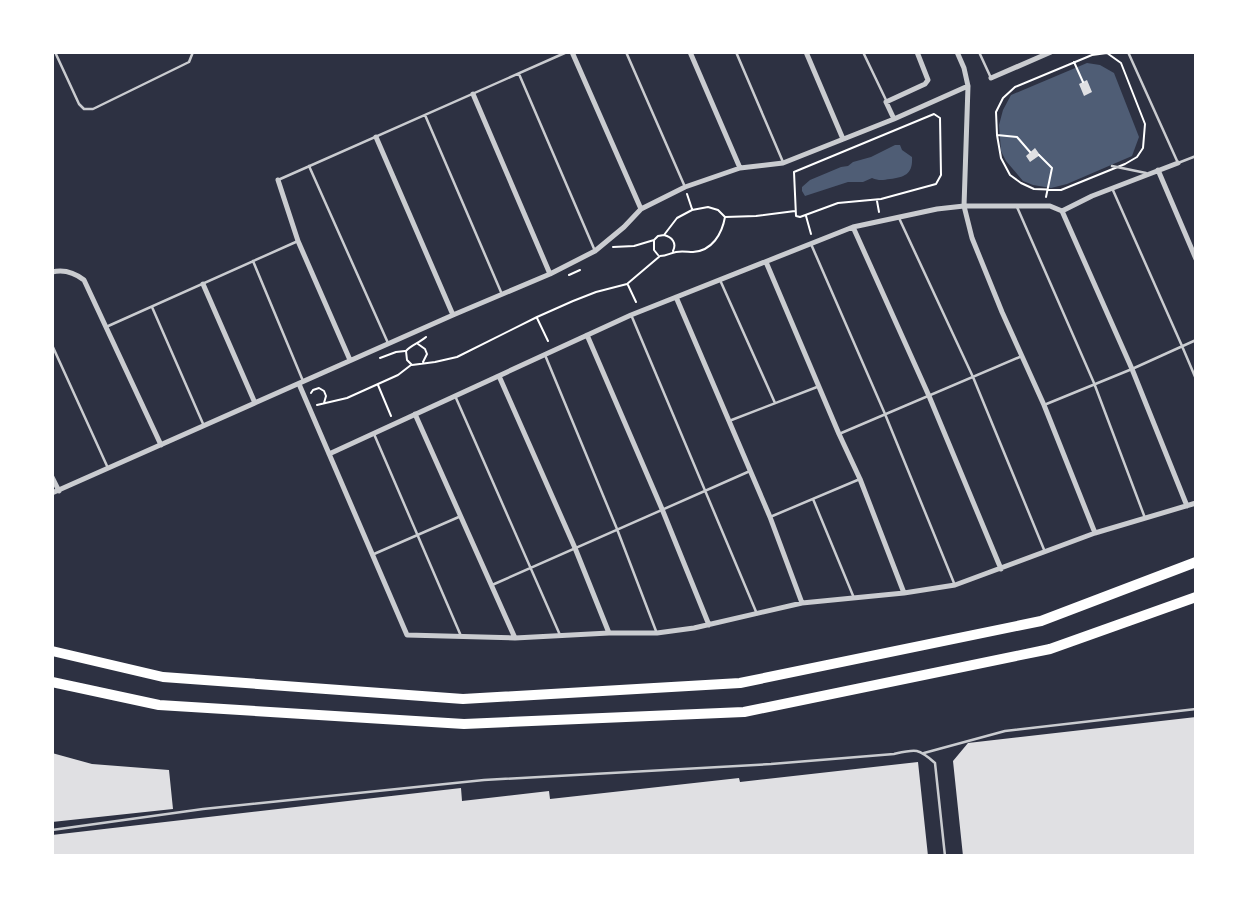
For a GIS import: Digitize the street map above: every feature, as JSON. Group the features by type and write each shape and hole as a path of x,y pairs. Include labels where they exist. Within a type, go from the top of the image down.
{"highway":[{"path":"52,651 163,677 463,699 740,683 1041,621 1195,562"},
{"path":"52,682 159,705 464,724 744,712 1050,649 1195,597"}],"street":[{"path":"569,52 641,209"},
{"path":"690,52 740,169"},
{"path":"806,52 842,139"},
{"path":"894,118 886,102 925,84 928,80 917,52"},
{"path":"957,52 968,86 964,206 972,238 1044,405 1095,533"},
{"path":"991,78 1051,52"},
{"path":"52,477 56,492 550,274 596,251 641,209 685,187 740,169 783,163 968,86"},
{"path":"473,94 550,274"},
{"path":"376,137 453,315"},
{"path":"1062,211 1092,196 1178,163"},
{"path":"1158,170 1195,259"},
{"path":"278,180 298,241 350,360"},
{"path":"329,454 631,315 853,228 937,209 964,206 1050,206 1062,211 1132,369 1187,506"},
{"path":"853,228 929,396 1001,569"},
{"path":"766,262 860,478 904,593"},
{"path":"52,272 74,273 85,279 161,445"},
{"path":"203,284 255,403"},
{"path":"676,297 770,517 802,603"},
{"path":"587,335 709,625"},
{"path":"499,376 575,548 609,633"},
{"path":"301,382 407,635 515,638 657,633 709,625 802,603 955,586 1095,533 1195,503"},
{"path":"415,414 515,638"}],"lane":[{"path":"55,52 79,104 84,109 93,109 190,62 193,52"},
{"path":"278,180 569,52"},
{"path":"626,52 685,187"},
{"path":"736,52 783,163"},
{"path":"863,52 886,102"},
{"path":"979,52 991,78"},
{"path":"1128,52 1178,163 1195,156"},
{"path":"519,74 596,251"},
{"path":"425,115 502,295"},
{"path":"310,166 388,344"},
{"path":"1112,166 1150,173"},
{"path":"1112,188 1195,379"},
{"path":"1017,207 1094,383 1145,518"},
{"path":"900,218 973,377 1045,552"},
{"path":"106,327 298,241"},
{"path":"812,244 955,586"},
{"path":"253,261 301,382"},
{"path":"720,280 775,403"},
{"path":"152,307 204,426"},
{"path":"631,315 757,614"},
{"path":"1044,405 1195,340"},
{"path":"52,345 108,469"},
{"path":"545,355 657,633"},
{"path":"839,434 1022,356"},
{"path":"729,421 819,386"},
{"path":"456,396 560,635"},
{"path":"374,433 461,636"},
{"path":"492,585 750,471"},
{"path":"770,517 860,478"},
{"path":"813,499 854,598"},
{"path":"373,555 461,516"},
{"path":"924,753 1005,731 1195,709"},
{"path":"52,830 203,809 484,780 771,764 914,750 924,753 935,763 945,856"}],"path":[{"path":"1107,53 1121,63 1146,124 1143,148 1137,156 1119,167 1061,190 1034,189 1010,175 1001,158 996,112 1003,98 1015,87 1074,62 1092,54 1107,53"},
{"path":"1074,62 1083,82"},
{"path":"934,114 940,118 941,175 936,184 876,200 838,203 800,218 795,211 794,172 934,114"},
{"path":"997,135 1017,137 1030,152"},
{"path":"1039,155 1052,168 1048,189"},
{"path":"685,187 692,210"},
{"path":"876,200 881,222"},
{"path":"664,235 677,218 692,210 718,210 725,217 795,211"},
{"path":"806,215 812,244"},
{"path":"672,252 697,252 711,245 723,230 725,217"},
{"path":"312,402 317,405 347,398 398,375 412,365 457,358 537,317 596,292 627,284 660,256 667,256 672,252 674,242 664,235 635,246 615,247 607,251"},
{"path":"654,240 654,250 660,256"},
{"path":"567,276 587,265"},
{"path":"627,284 641,312"},
{"path":"537,317 552,351"},
{"path":"412,365 407,360 406,351 428,336"},
{"path":"418,344 427,354 422,363"},
{"path":"378,384 394,424"},
{"path":"310,396 313,390 319,388 326,396 324,403"}],"water":[{"path":"1087,63 1100,65 1114,73 1139,137 1132,156 1067,184 1051,188 1023,181 1001,151 999,125 1011,95"},
{"path":"900,145 902,150 912,157 911,167 904,176 848,182 805,196 802,191 802,187 810,180"}],"building":[{"path":"1087,80 1092,92 1084,96 1079,84"},
{"path":"1035,148 1040,155 1030,162 1026,156"},
{"path":"1196,717 1196,856 963,856 953,761 968,743"},
{"path":"52,753 92,764 169,770 173,809 52,822"},
{"path":"918,762 928,856 52,856 52,835 461,788 462,801 549,791 550,799"}]}
